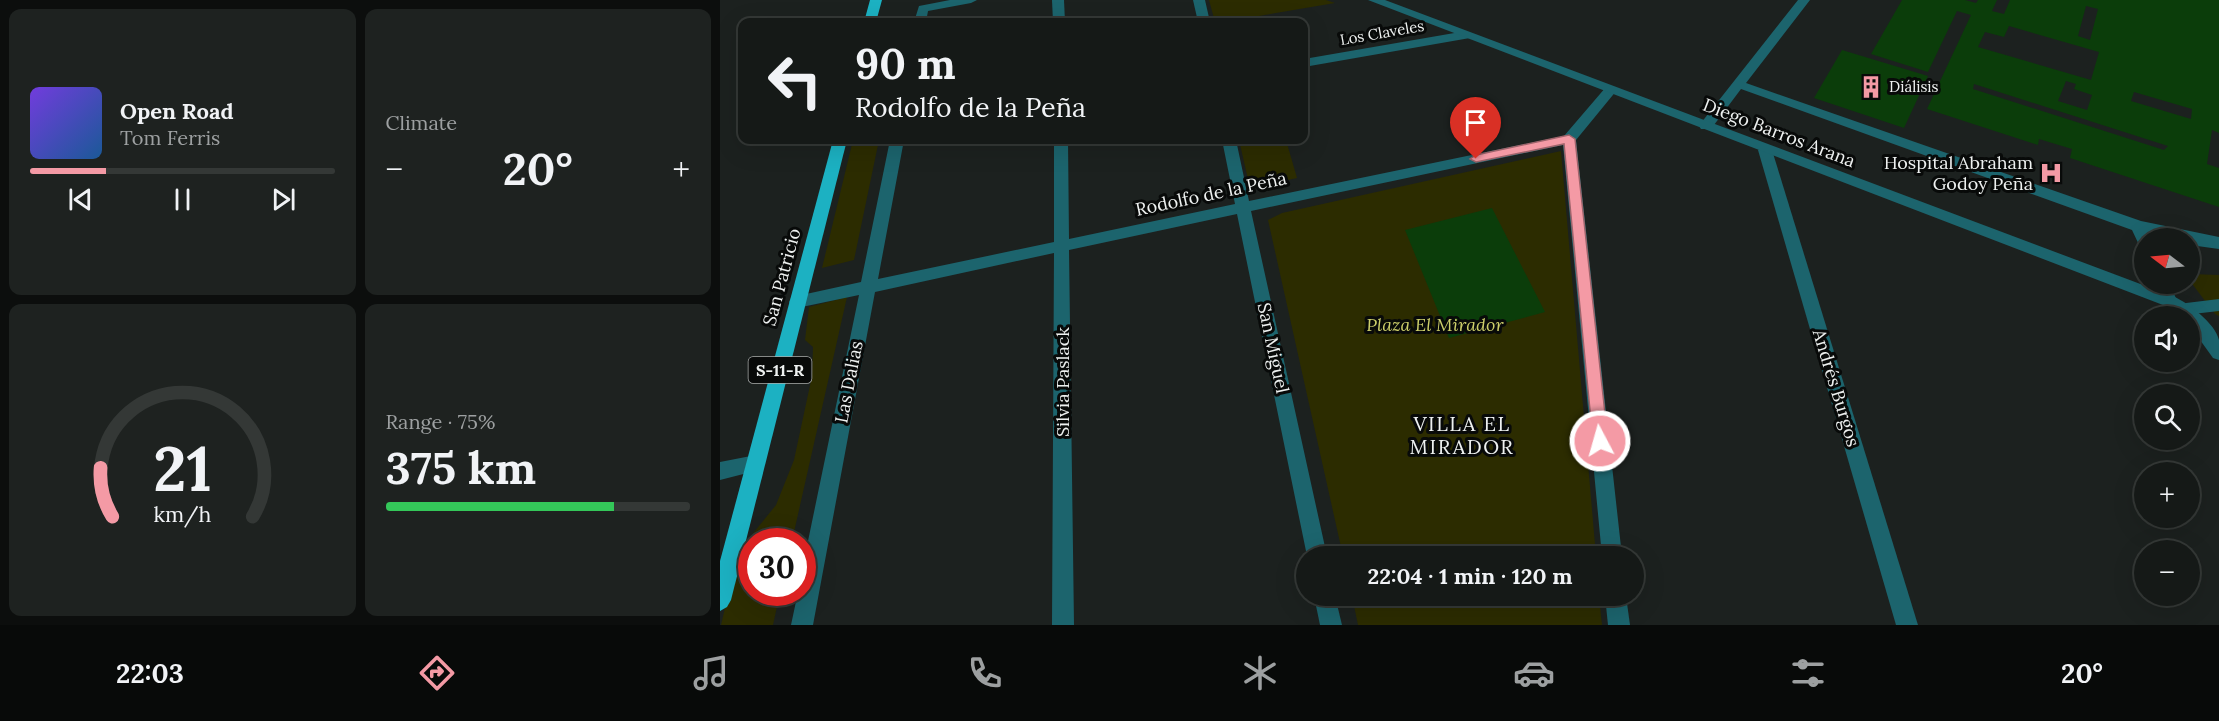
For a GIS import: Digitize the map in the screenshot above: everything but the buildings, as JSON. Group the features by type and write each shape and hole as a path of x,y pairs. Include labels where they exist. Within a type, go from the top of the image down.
{"highway":[{"path":"871,18 878,0"},
{"name":"San Patricio","path":"720,600 839,144"}],"street":[{"path":"921,18 923,8 972,0"},
{"path":"1058,0 1059,18"},
{"path":"1199,0 1203,18"},
{"name":"Diego Barros Arana","path":"1374,0 2176,305 2198,321 2219,353"},
{"path":"1706,126 1804,0"},
{"name":"Los Claveles","path":"1308,62 1466,35"},
{"path":"1738,84 2146,228"},
{"path":"1611,90 1569,139 1611,546"},
{"name":"Rodolfo de la Peña","path":"797,302 1569,139"},
{"name":"Las Dalias","path":"802,625 896,144"},
{"name":"Silvia Paslack","path":"1061,144 1063,625"},
{"name":"San Miguel","path":"1230,144 1315,546"},
{"name":"Andrés Burgos","path":"1766,150 1907,625"},
{"path":"2200,240 2219,243"},
{"path":"2169,294 2176,305 2219,305"},
{"path":"720,471 756,463"},
{"path":"1327,606 1331,625"},
{"path":"1617,606 1620,625"}],"green space":[{"path":"1209,0 1326,0 1335,3 1253,18 1214,18"},
{"path":"852,144 878,144 854,260 822,268"},
{"path":"1240,144 1287,144 1297,178 1250,188"},
{"name":"Plaza El Mirador","path":"1561,151 1595,546 1341,546 1268,220 1282,213"},
{"path":"2200,274 2219,275 2219,316 2200,294"},
{"path":"847,297 795,528 757,528 776,505 794,460 812,376 813,347 805,340 809,307"},
{"path":"738,552 738,606 777,606 773,625 721,625"},
{"path":"1354,606 1600,606 1602,625 1358,625"}],"place":[{"name":"Diálisis","path":"1871,87"},
{"name":"Hospital Abraham Godoy Peña","path":"2051,173"}],"district":[{"name":"VILLA EL MIRADOR","path":"1462,436"}],"route":[{"path":"1476,159 1569,139 1600,441"}]}
